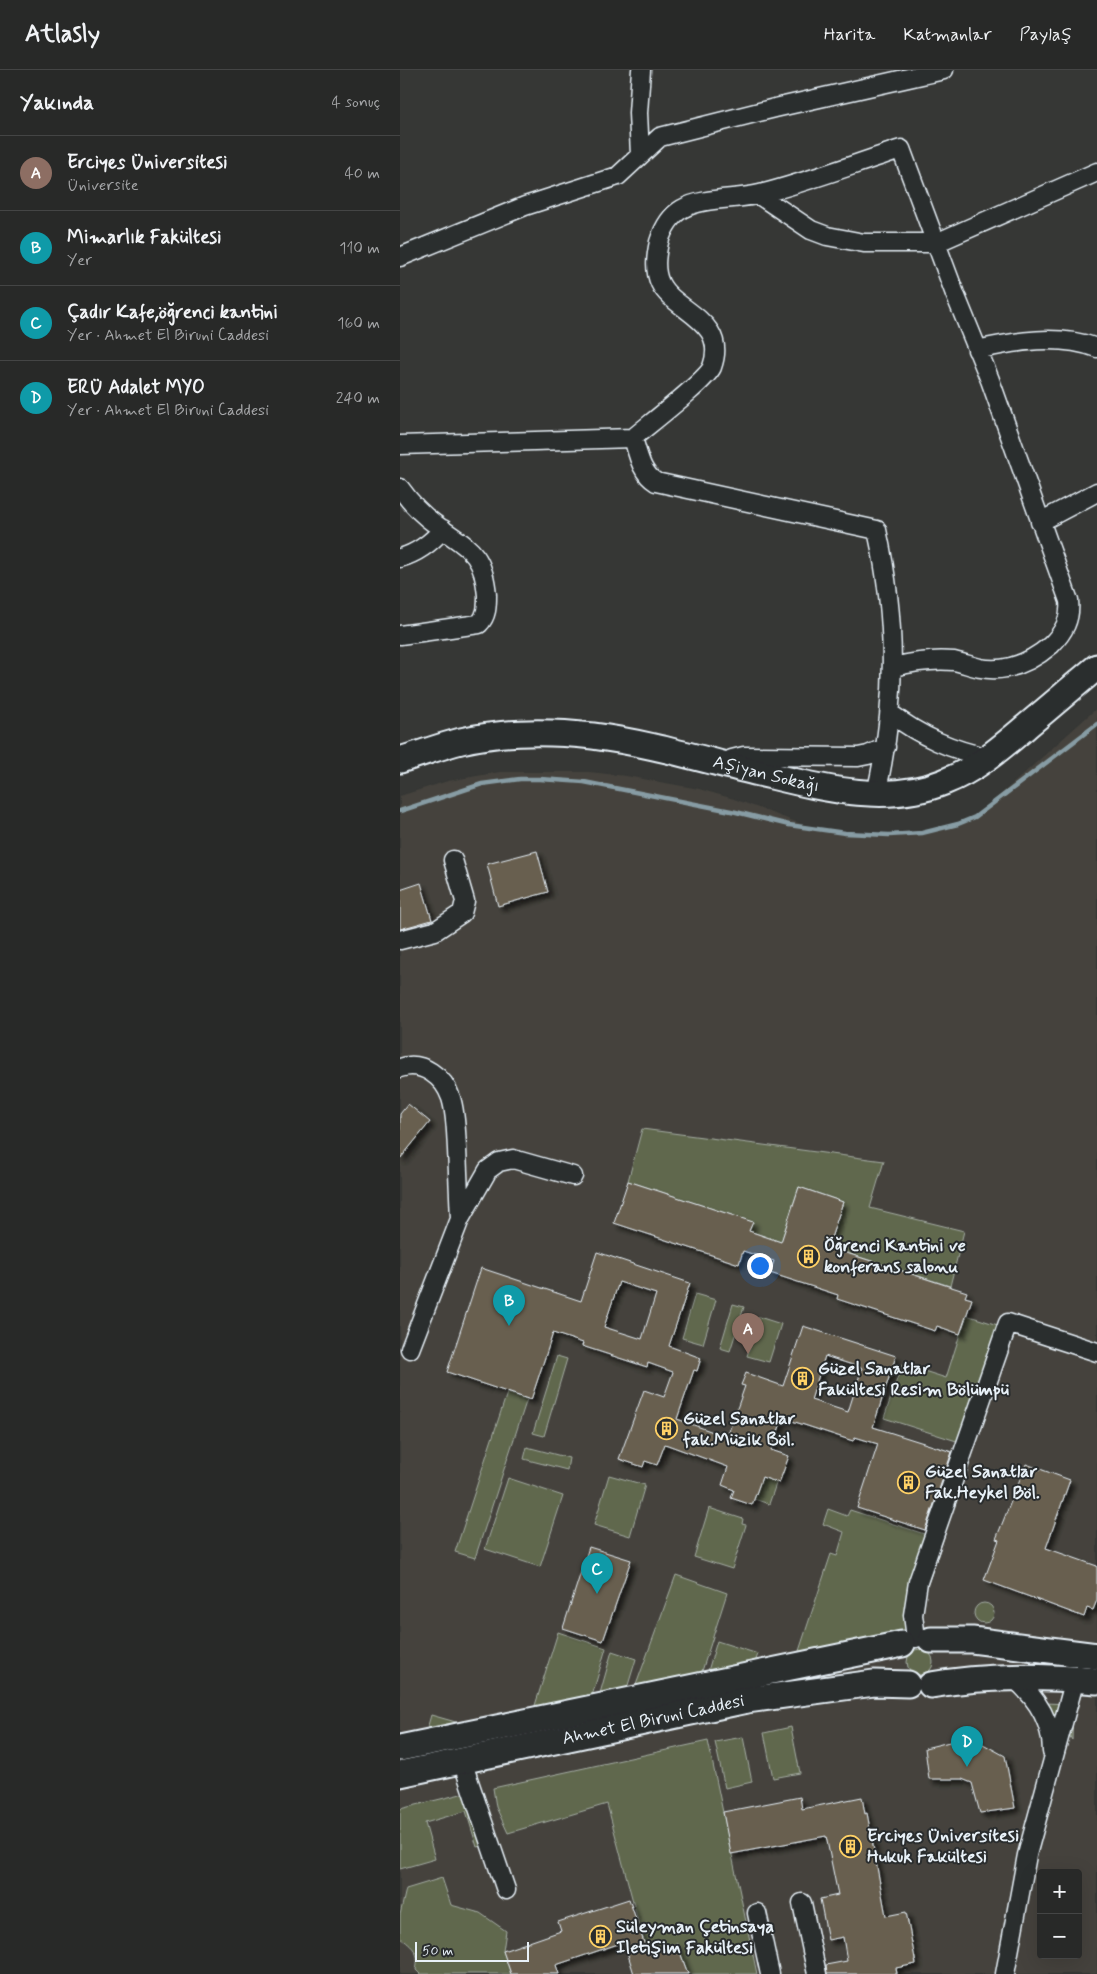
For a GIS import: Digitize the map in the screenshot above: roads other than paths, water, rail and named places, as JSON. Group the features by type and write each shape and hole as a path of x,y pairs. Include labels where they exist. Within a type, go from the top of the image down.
{"street":[{"path":"640,155 638,113 641,70"},
{"path":"400,257 525,206 618,176 660,137 775,108 944,70"},
{"path":"400,445 633,438 709,374 714,356 713,341 708,329 664,290 657,276 657,249 667,223 676,213 693,204 759,195 901,149 1069,601 1069,618 1054,641 1035,657 1015,666 981,668 939,660 893,667"},
{"path":"759,195 811,230 827,236 864,243 936,243 1097,172"},
{"path":"977,350 1005,344 1034,341 1068,342 1097,348"},
{"path":"633,438 647,475 656,482 877,530 890,598 893,667 886,747 876,794"},
{"path":"400,488 423,514 468,547 480,564 486,591 485,616 479,624 400,634"},
{"path":"1040,522 1097,492"},
{"path":"400,558 427,545 443,529"},
{"name":"Aşiyan Sokağı","path":"400,760 461,741 511,735 593,736 624,741 804,783 843,790 876,794 912,791 942,783 962,775 990,758 1097,667"},
{"path":"890,713 926,738 967,753 990,758"},
{"path":"724,764 732,759 744,756 858,757 886,747"},
{"path":"400,940 435,931 462,913 465,901 453,860"},
{"path":"400,1068 416,1066 430,1071 440,1081 451,1098 456,1125 460,1219"},
{"path":"410,1350 460,1219 488,1170 499,1162 513,1159 573,1176"},
{"path":"916,1641 913,1610 918,1582 1008,1324 1097,1352"},
{"name":"Ahmet El Biruni Caddesi","path":"400,1748 916,1641 972,1640 1097,1656"},
{"path":"916,1641 942,1651 944,1666 942,1674 920,1684 897,1674 895,1666 897,1651 916,1641"},
{"path":"1011,1676 1033,1696 1046,1720 1052,1745 1050,1771"},
{"name":"Ahmet El Biruni Caddesi","path":"400,1774 748,1700 874,1683 920,1684 1011,1676 1086,1680"},
{"path":"1005,1974 1027,1855 1050,1771 1086,1680"},
{"path":"462,1761 506,1890"},
{"path":"802,1903 817,1974"},
{"path":"757,1912 770,1974"}],"waterway":[{"path":"400,811 482,784 520,779 540,779 584,782 736,812 789,825 845,833 889,835 922,833 958,824 975,817 1097,724"}],"place":[{"name":"Öğrenci Kantini ve konferans salonu","path":"808,1256"},
{"name":"Mimarlık Fakültesi","path":"509,1326"},
{"name":"Erciyes Üniversitesi","path":"748,1354"},
{"name":"Güzel Sanatlar Fakültesi Resim Bölümpü","path":"802,1379"},
{"name":"Güzel Sanatlar fak.Müzik Böl.","path":"667,1429"},
{"name":"Güzel Sanatlar Fak.Heykel Böl.","path":"909,1482"},
{"name":"Çadır Kafe,öğrenci kantini","path":"597,1594"},
{"name":"ERÜ Adalet MYO","path":"967,1767"},
{"name":"Erciyes Üniversitesi Hukuk Fakültesi","path":"851,1846"},
{"name":"Süleyman Çetinsaya Iletişim Fakültesi","path":"600,1937"}]}
